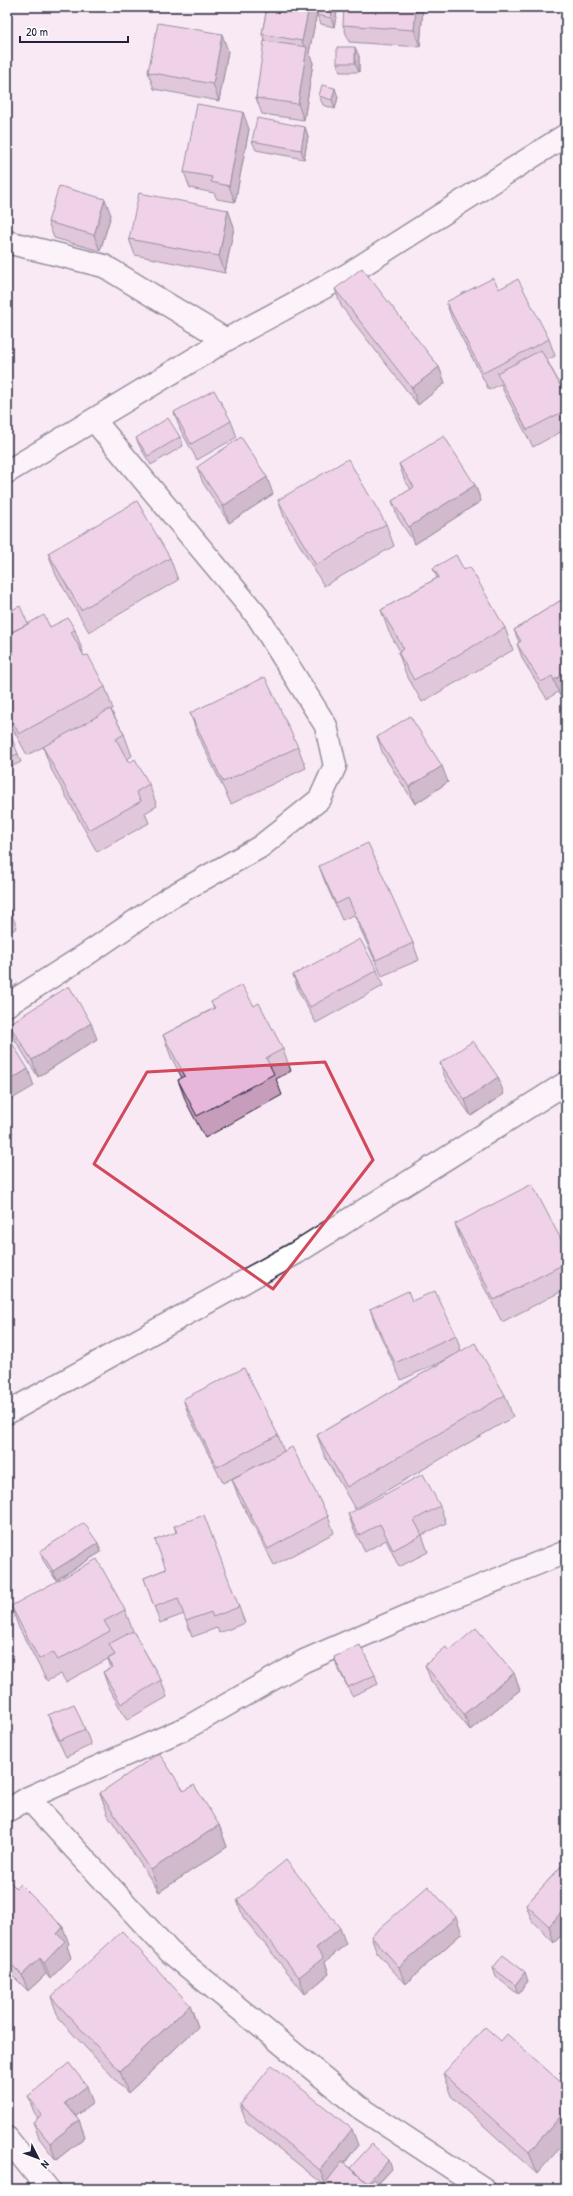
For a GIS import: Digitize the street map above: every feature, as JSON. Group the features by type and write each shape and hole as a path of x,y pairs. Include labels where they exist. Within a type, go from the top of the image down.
{"street":[{"path":"7,472 226,340 346,275 566,135"},
{"path":"7,242 104,266 226,340"},
{"path":"7,1005 87,954 169,898 260,847 320,799 335,766 326,726 258,617 94,420"},
{"path":"7,1413 296,1253 566,1083"},
{"path":"7,1811 28,1798 188,1727 304,1661 419,1610 566,1552"},
{"path":"28,1798 170,1952 359,2107 484,2189"},
{"path":"7,2138 48,2189"}],"highlighted area":[{"path":"325,1062 373,1160 273,1289 94,1164 147,1072"}],"building":[{"path":"267,7 309,7 302,41 262,34"},
{"path":"319,7 333,7 331,18 317,15"},
{"path":"344,7 416,7 414,30 343,25"},
{"path":"158,23 222,34 213,84 148,72"},
{"path":"264,41 307,47 298,104 256,98"},
{"path":"337,47 355,47 355,63 337,63"},
{"path":"322,85 335,88 332,100 319,96"},
{"path":"197,104 243,112 229,186 211,182 212,177 184,172"},
{"path":"257,118 305,127 301,150 252,141"},
{"path":"59,186 105,199 94,235 48,222"},
{"path":"139,193 228,210 219,256 129,239"},
{"path":"362,268 439,367 412,388 335,289"},
{"path":"493,278 499,289 518,279 549,339 483,373 446,302"},
{"path":"541,350 566,396 566,410 527,430 497,373"},
{"path":"214,390 231,421 191,444 174,412"},
{"path":"168,418 180,437 148,456 136,438"},
{"path":"444,436 475,485 409,527 392,501 414,487 399,464"},
{"path":"241,437 267,477 223,506 197,467"},
{"path":"348,459 386,524 316,565 278,500"},
{"path":"137,501 170,558 81,610 48,553"},
{"path":"456,555 464,570 470,567 505,628 414,680 398,652 404,649 381,610 439,577 433,568"},
{"path":"566,597 566,673 554,680 552,676 541,682 517,644 521,641 514,630"},
{"path":"20,606 28,624 7,634 7,612"},
{"path":"44,615 50,627 68,618 75,630 71,632 84,656 88,655 105,687 19,734 7,711 7,635"},
{"path":"265,677 298,747 223,782 190,713"},
{"path":"110,709 124,734 116,739 129,763 135,759 149,784 136,792 141,801 89,830 43,747"},
{"path":"410,716 442,766 409,787 377,737"},
{"path":"9,731 18,754 7,758 7,732"},
{"path":"368,843 413,943 376,960 348,898 336,904 319,866"},
{"path":"7,904 11,912 7,914"},
{"path":"360,939 377,970 310,1007 293,975"},
{"path":"242,985 254,1006 259,1003 283,1049 266,1058 274,1074 197,1116 178,1080 185,1076 163,1035 215,1008 211,1002"},
{"path":"69,986 91,1023 32,1060 9,1024"},
{"path":"7,1035 28,1069 7,1082"},
{"path":"473,1041 498,1077 465,1100 440,1063"},
{"path":"532,1184 566,1249 566,1263 494,1300 455,1224"},
{"path":"408,1291 412,1301 435,1291 456,1335 395,1363 370,1309"},
{"path":"475,1343 505,1395 347,1487 317,1435"},
{"path":"244,1368 278,1435 217,1467 183,1399"},
{"path":"292,1447 328,1516 268,1549 232,1479"},
{"path":"423,1474 440,1506 414,1520 422,1535 393,1550 380,1524 359,1535 348,1514"},
{"path":"204,1515 239,1607 213,1617 211,1612 186,1621 178,1598 154,1607 144,1578 166,1569 155,1540 177,1532 174,1526"},
{"path":"84,1523 98,1543 53,1571 40,1551"},
{"path":"97,1559 125,1610 104,1621 110,1631 58,1660 53,1652 39,1659 11,1606"},
{"path":"476,1628 514,1673 464,1714 425,1665 446,1647 449,1651"},
{"path":"133,1631 161,1680 121,1704 103,1672 113,1667 108,1659 115,1655 109,1644"},
{"path":"360,1645 375,1675 348,1687 334,1657"},
{"path":"74,1704 85,1729 60,1740 48,1715"},
{"path":"159,1753 184,1791 194,1785 219,1825 151,1870 100,1793"},
{"path":"286,1860 340,1928 316,1948 323,1958 299,1977 237,1900"},
{"path":"566,1861 566,1907 549,1926 526,1905"},
{"path":"7,1879 16,1888 20,1884 63,1927 57,1934 65,1941 44,1963 40,1958 22,1975 7,1960"},
{"path":"428,1886 456,1917 399,1967 371,1936"},
{"path":"122,1931 190,2005 120,2071 51,1997"},
{"path":"503,1955 525,1972 515,1985 493,1968"},
{"path":"485,2027 501,2041 507,2034 566,2087 566,2110 529,2152 443,2074"},
{"path":"69,2063 87,2086 65,2103 79,2120 50,2143 33,2122 42,2115 28,2096"},
{"path":"272,2065 352,2129 320,2170 240,2105"},
{"path":"372,2144 389,2160 367,2183 350,2168"},
{"path":"342,2162 369,2184 374,2179 387,2189 321,2189"}]}
